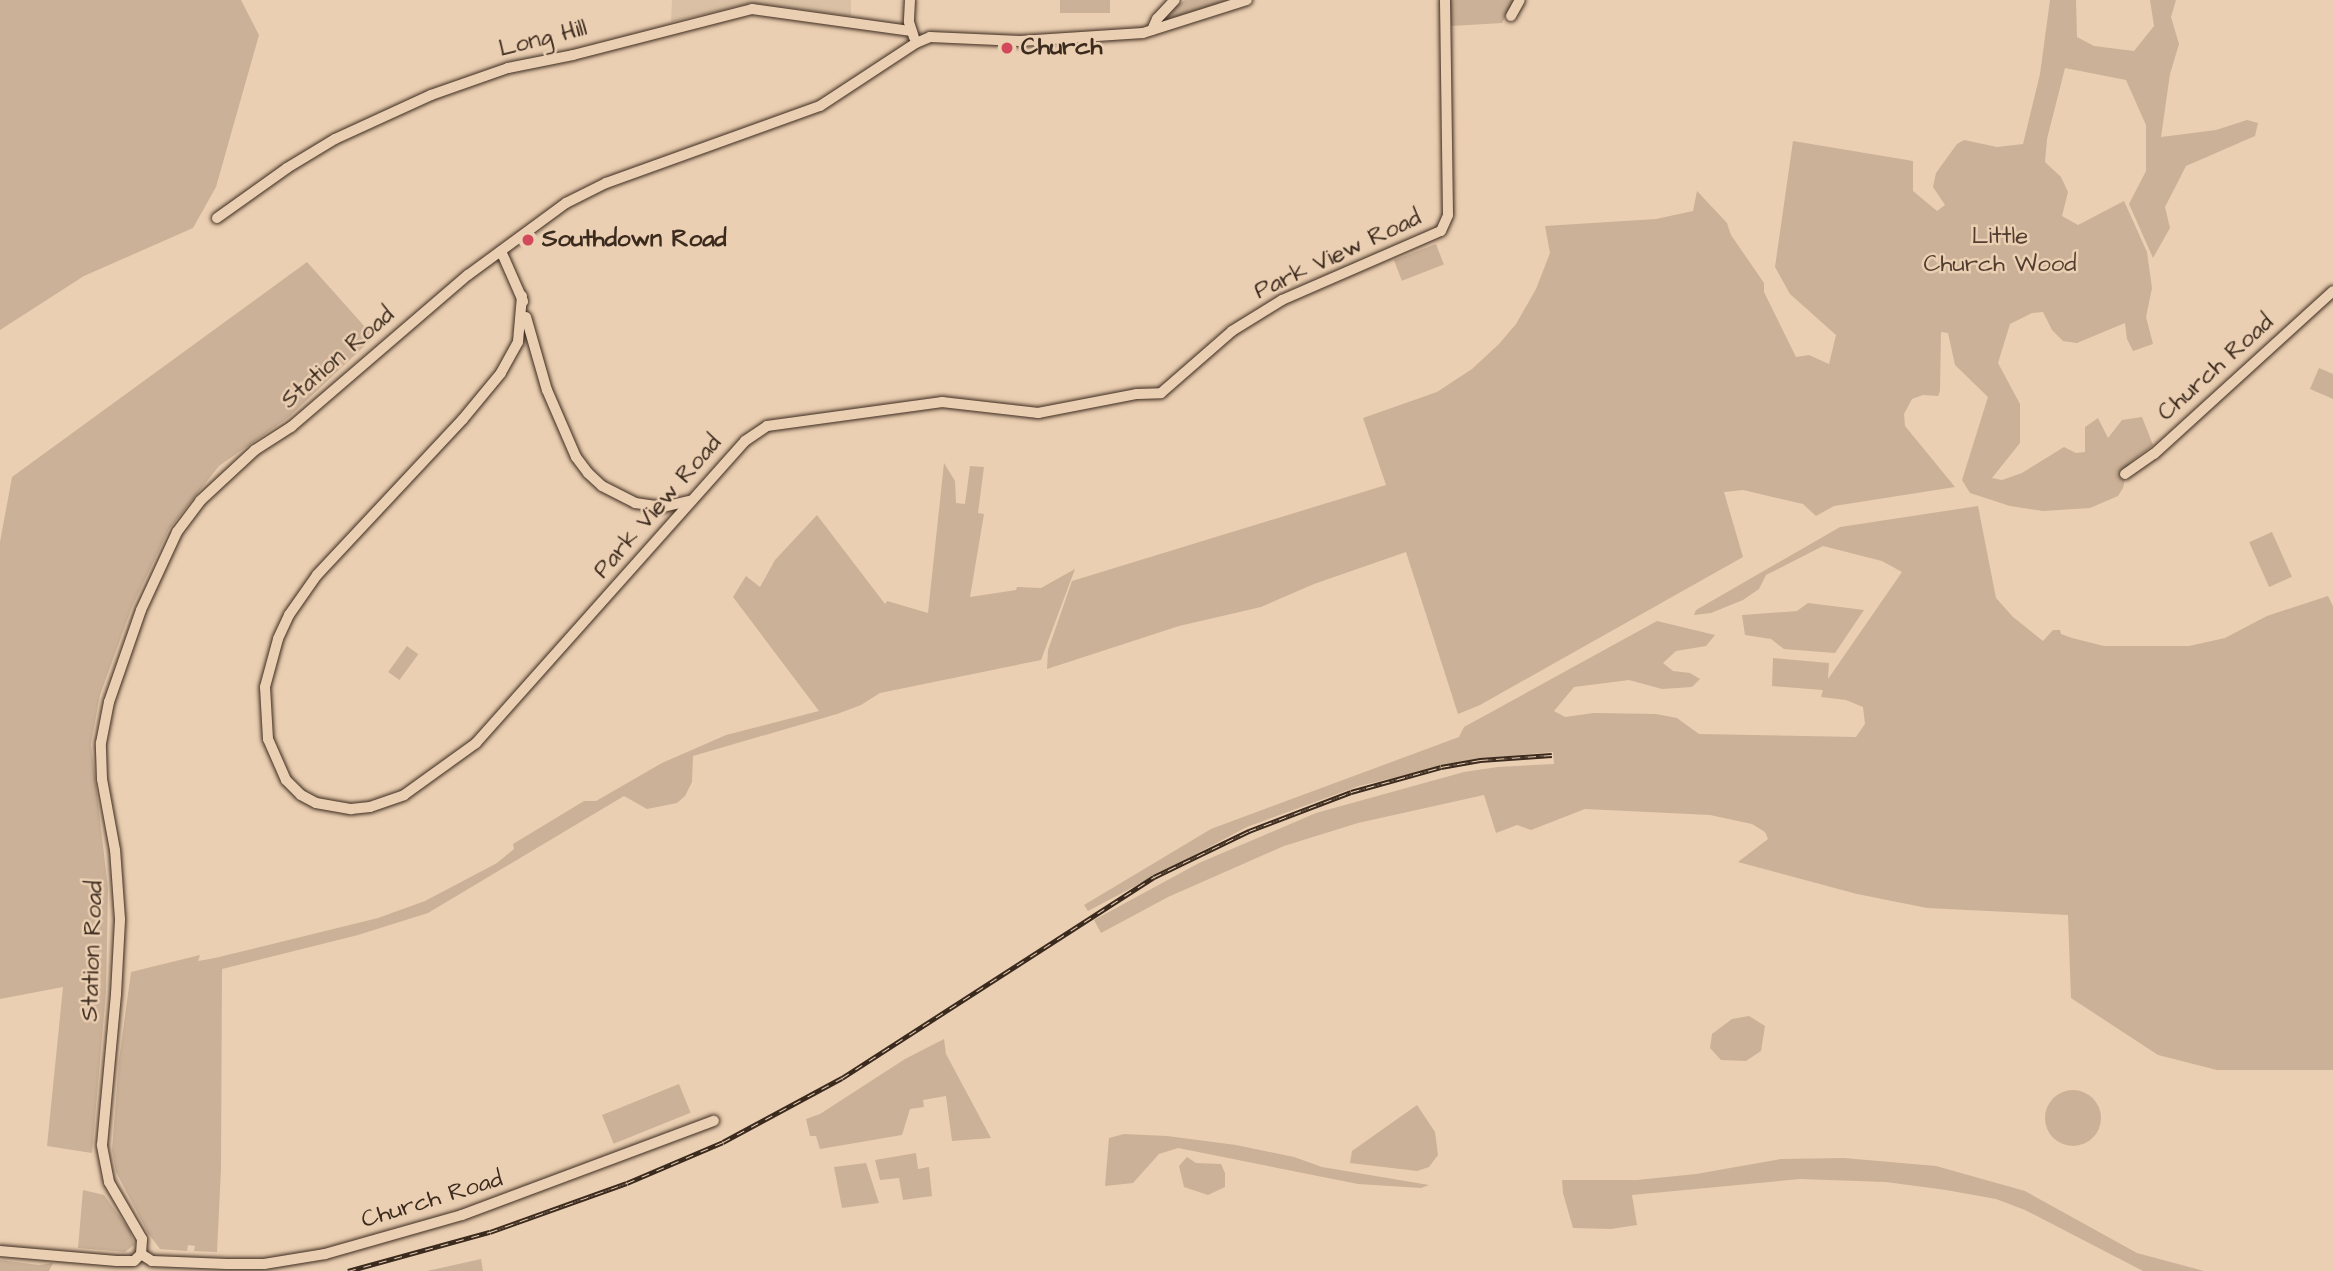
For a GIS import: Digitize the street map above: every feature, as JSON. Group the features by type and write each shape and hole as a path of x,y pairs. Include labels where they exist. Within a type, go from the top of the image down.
{"street":[{"path":"910,0 911,31 916,43"},
{"path":"1152,30 1157,19 1175,0"},
{"name":"Station Road","path":"141,1254 142,1239 113,1193 103,1154 120,919 115,850 101,758 106,713 141,610 177,532 200,501 255,450 291,427 436,301 566,202 603,184 820,106 916,43 930,37 1054,40 1152,30 1247,0"},
{"name":"Park View Road","path":"522,296 518,342 501,373 463,419 317,575 289,615 278,639 265,688 268,739 286,780 301,795 316,803 351,809 370,807 404,795 443,768 499,721 690,501 755,432 780,422 942,402 1038,413 1137,394 1161,393 1232,331 1282,300 1441,231 1448,215 1445,0"},
{"path":"1511,16 1520,0"},
{"name":"Long Hill","path":"217,218 287,168 335,139 431,95 508,68 573,55 752,9 911,31"},
{"path":"501,251 522,296 532,344 547,390 576,457 588,472 610,491 635,503 663,506 690,501"},
{"name":"Church Road","path":"2125,474 2154,454 2333,291"},
{"name":"Church Road","path":"141,1254 152,1261 264,1264 325,1254 462,1215 714,1121"},
{"path":"0,1251 117,1261 134,1261 141,1254"}],"shaded area":[{"path":"672,0 851,0 851,16 752,3 671,22"}],"green space":[{"path":"0,0 241,0 259,35 216,187 193,228 84,276 0,330"},
{"path":"1060,0 1110,0 1110,13 1060,13"},
{"path":"1185,0 1229,0 1165,20 1168,12"},
{"path":"1450,0 1514,0 1502,23 1451,26"},
{"name":"Little Church Wood","path":"2050,0 2076,0 2077,37 2094,46 2134,51 2154,26 2150,0 2176,0 2171,17 2179,44 2170,74 2161,137 2216,130 2247,120 2258,123 2255,136 2186,166 2165,207 2170,228 2153,258 2129,204 2146,171 2146,125 2126,80 2065,68 2047,139 2045,162 2061,177 2068,192 2062,216 2078,225 2124,201 2147,252 2152,288 2146,317 2153,344 2133,351 2127,339 2125,323 2077,343 2063,341 2052,330 2043,312 2032,313 2010,324 1998,363 2020,404 2020,443 1992,478 2002,480 2022,473 2064,447 2076,453 2085,452 2085,427 2098,418 2108,438 2122,420 2142,417 2153,445 2129,463 2123,488 2118,496 2090,508 2043,511 2010,506 1970,493 1962,480 1988,397 1955,365 1948,333 1941,332 1940,391 1938,396 1923,395 1912,399 1904,414 1905,426 1955,487 1834,506 1816,516 1803,504 1743,490 1724,492 1743,557 1480,705 1458,714 1406,552 1314,584 1261,607 1179,626 1047,669 1048,650 1072,581 1386,485 1363,418 1437,392 1472,369 1499,344 1516,324 1536,289 1550,253 1545,226 1656,219 1693,211 1697,191 1727,223 1731,235 1764,283 1764,292 1796,357 1809,355 1829,364 1836,335 1790,294 1775,267 1793,141 1913,161 1913,191 1937,211 1945,205 1933,187 1936,173 1957,144 1964,140 1997,147 2023,144 2040,74"},
{"path":"1436,244 1444,265 1402,281 1394,260"},
{"path":"307,262 374,337 289,417 219,466 169,529 132,607 100,695 91,744 108,888 106,992 92,1153 47,1146 63,987 0,999 0,542 12,477"},
{"path":"2319,368 2333,374 2333,399 2310,389"},
{"path":"944,463 955,481 956,503 965,504 970,466 984,467 978,513 984,514 970,597 1016,590 1017,587 1041,588 1075,569 1041,660 880,693 861,705 837,714 693,756 692,782 685,796 677,803 647,809 624,796 428,913 358,935 222,969 221,1169 217,1252 194,1251 195,1246 188,1245 187,1251 160,1249 148,1233 116,1172 112,1150 119,1060 131,972 200,955 198,961 215,958 378,918 425,901 497,863 514,849 513,844 584,801 596,801 662,763 726,735 819,711 733,597 746,576 760,587 775,560 817,515 885,604 887,601 928,613"},
{"path":"1978,506 1996,598 2013,617 2043,641 2053,630 2060,630 2061,634 2072,638 2104,646 2189,646 2225,638 2267,616 2328,596 2333,606 2333,1070 2217,1070 2158,1055 2071,998 2068,915 1927,908 1857,894 1738,862 1768,839 1765,832 1752,824 1710,815 1585,809 1531,830 1517,825 1496,833 1484,795 1358,823 1284,846 1168,897 1101,933 1094,920 1199,863 1316,813 1464,772 1554,764 1553,752 1474,759 1359,786 1247,827 1088,911 1084,905 1211,829 1459,737 1464,727 1657,621 1715,635 1706,646 1676,651 1663,663 1673,671 1690,673 1700,679 1692,687 1662,689 1629,680 1574,687 1554,711 1565,717 1594,713 1656,714 1677,718 1699,734 1856,737 1865,724 1863,707 1846,700 1821,697 1823,690 1772,686 1773,658 1829,663 1828,679 1902,572 1882,561 1823,546 1766,575 1759,589 1743,600 1711,613 1694,615 1696,610 1840,527"},
{"path":"2272,532 2292,577 2269,587 2249,542"},
{"path":"1808,603 1864,610 1835,653 1784,649 1771,639 1745,635 1742,615 1797,611"},
{"path":"407,646 418,654 400,680 388,672"},
{"path":"1749,1016 1765,1026 1761,1051 1746,1061 1721,1060 1710,1048 1712,1034 1732,1019"},
{"path":"944,1039 946,1054 991,1138 952,1141 946,1096 923,1100 924,1107 910,1109 902,1135 820,1149 816,1136 810,1136 806,1119 820,1114 905,1059"},
{"path":"679,1084 691,1113 614,1144 602,1115"},
{"path":"2067,1090 2079,1090 2093,1098 2101,1112 2099,1129 2093,1138 2079,1146 2067,1146 2050,1134 2045,1124 2045,1112 2057,1095"},
{"path":"1417,1105 1435,1132 1438,1155 1429,1167 1417,1171 1350,1163 1352,1151"},
{"path":"1124,1134 1167,1136 1236,1145 1294,1157 1322,1167 1429,1185 1421,1188 1358,1184 1178,1148 1159,1154 1133,1183 1105,1186 1109,1138"},
{"path":"916,1153 918,1169 929,1167 932,1196 903,1200 899,1178 880,1180 875,1160"},
{"path":"1187,1157 1196,1163 1221,1164 1225,1173 1225,1187 1208,1195 1184,1187 1179,1166"},
{"path":"1844,1158 1936,1166 2025,1191 2137,1253 2204,1271 2143,1271 2025,1210 1996,1199 1886,1182 1800,1179 1632,1195 1637,1225 1611,1229 1573,1228 1563,1193 1562,1180 1637,1180 1696,1174 1781,1159"},
{"path":"866,1163 879,1203 842,1208 834,1167"},
{"path":"83,1190 104,1195 130,1231 134,1245 125,1252 78,1248"},
{"path":"481,1259 483,1271 427,1271"},
{"path":"0,1260 39,1265 53,1263 49,1271 0,1271"}],"railway":[{"path":"348,1271 490,1232 627,1183 723,1142 842,1078 1154,877 1249,831 1351,792 1441,767 1480,760 1552,755"}],"place":[{"name":"Church","path":"1007,48"},
{"name":"Southdown Road","path":"528,240"}]}
